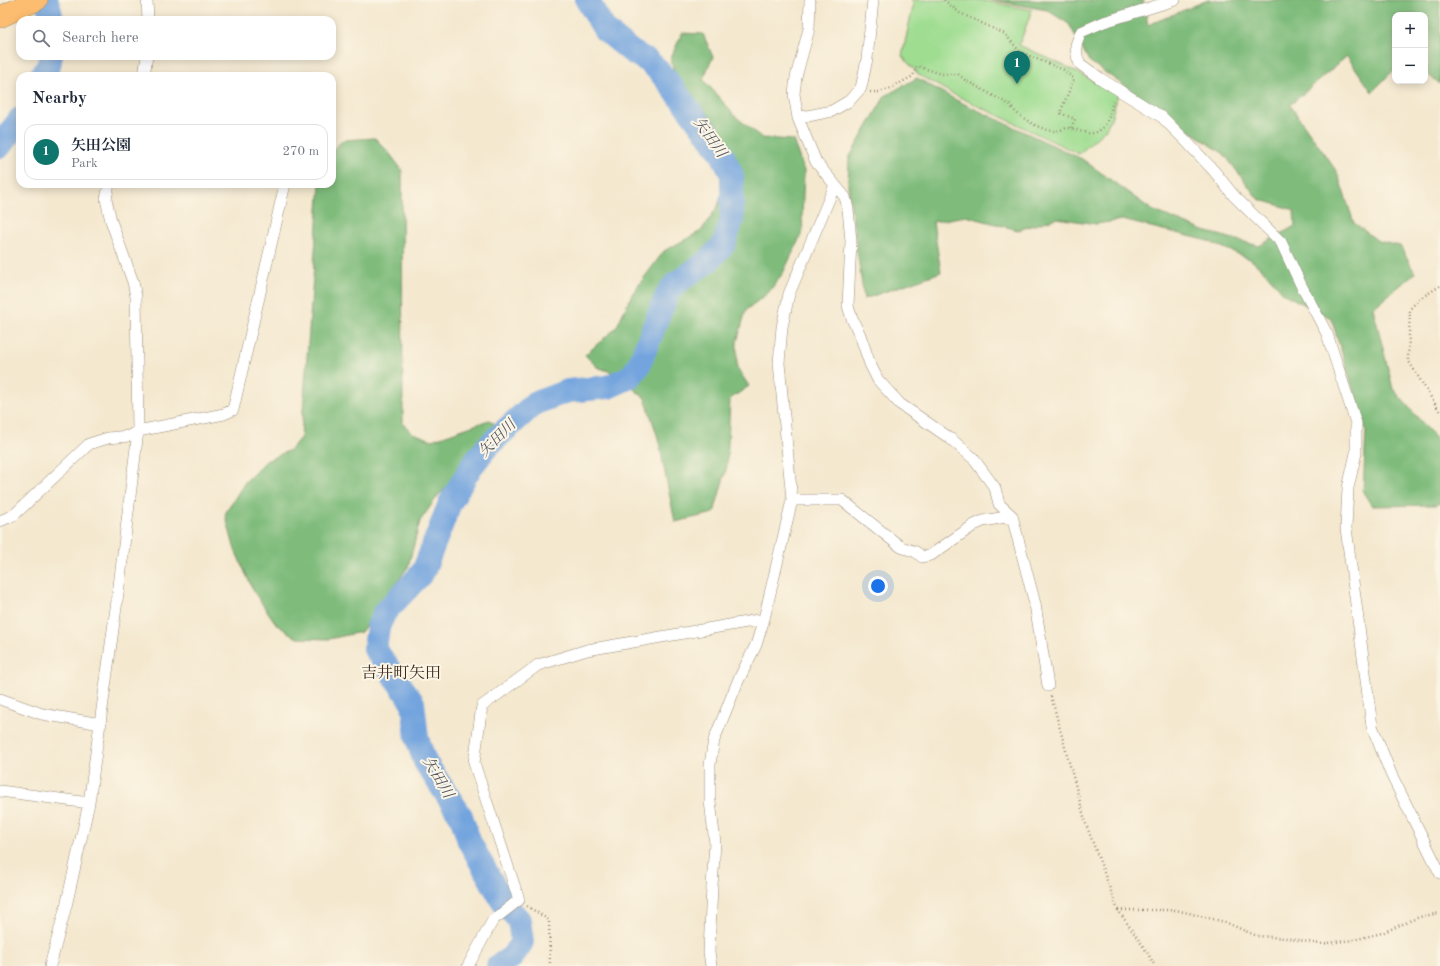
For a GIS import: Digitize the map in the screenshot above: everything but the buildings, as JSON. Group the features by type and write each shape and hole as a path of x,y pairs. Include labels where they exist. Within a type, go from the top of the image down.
{"highway":[{"path":"0,17 36,0"}],"street":[{"path":"147,0 148,16"},
{"path":"810,0 809,28 796,77 794,94 798,118 816,162 845,197 849,214 850,241 848,306 860,335 863,349 878,380 889,394 900,404 951,439 973,458 995,488 999,504 1012,516 1035,604 1048,686"},
{"path":"798,118 832,111 849,101 861,88 867,59 873,0"},
{"path":"1175,0 1104,22 1081,32 1076,45 1077,56 1080,64 1116,89 1162,117 1190,145 1234,196 1281,242 1301,286 1327,334 1356,423 1356,453 1348,488 1346,528 1372,726 1391,774 1440,873"},
{"path":"145,72 146,60"},
{"path":"711,966 709,952 715,843 710,801 710,764 713,746 720,723 738,681 756,645 764,619 792,500 779,363 782,327 788,294 835,185"},
{"path":"50,966 67,902 89,803 101,724 138,431 136,297 133,282 111,221 106,199 108,188"},
{"path":"0,521 14,515 89,444 108,438 129,436 138,431 224,414 234,410 284,188"},
{"path":"792,500 842,500 901,546 916,552 922,557 930,555 974,524 1012,516"},
{"path":"468,966 493,920 519,900 474,763 482,706 538,665 587,650 764,619"},
{"path":"0,699 42,714 101,724"},
{"path":"0,791 89,803"}],"path":[{"path":"944,0 960,13 1005,34 1020,52 1064,70 1074,79 1060,112 1075,119 1072,129"},
{"path":"858,91 879,92 890,89 913,76 918,66 942,74 958,74 965,80 1010,105 1013,110 1028,122 1056,131 1067,128 1088,134 1100,130 1106,124 1116,89"},
{"path":"1440,286 1419,299 1410,309 1408,360 1440,412"},
{"path":"1048,686 1086,824 1118,910 1155,966"},
{"path":"519,900 549,920 550,966"},
{"path":"1118,910 1176,910 1226,922 1257,936 1286,938 1320,944 1353,940 1382,933 1419,916 1440,913"}],"green space":[{"path":"911,0 980,0 1032,10 1019,45 1067,67 1118,94 1111,119 1105,130 1079,154 951,93 919,75 902,56 914,2"},
{"path":"990,0 1143,0 1148,25 1208,0 1440,0 1440,84 1428,74 1428,12 1392,12 1392,72 1372,92 1347,56 1290,105 1337,172 1354,223 1378,241 1400,246 1415,273 1373,308 1393,389 1440,443 1440,503 1436,505 1372,506 1363,492 1366,431 1331,318 1284,294 1267,274 1250,259 1205,240 1122,220 1096,224 1057,218 1018,230 966,216 933,222 941,272 864,299 848,186 849,158 885,96 917,78 956,100 1082,159 1152,210 1204,231 1259,246 1295,226 1294,210 1258,199 1224,154 1089,61 1069,24 1047,10"},
{"path":"682,33 703,34 713,57 703,79 735,116 762,138 793,140 804,171 802,218 803,231 783,273 768,293 746,310 737,342 737,368 749,386 730,399 727,466 714,513 675,522 658,438 645,398 614,373 597,367 585,355 616,328 632,294 664,251 701,231 718,206 731,156 719,128 674,73 671,58"},
{"path":"375,138 402,170 403,424 413,433 432,440 489,420 501,428 501,443 488,461 458,475 437,497 420,521 408,567 361,632 329,639 297,638 277,625 254,592 235,550 225,514 245,482 266,461 290,450 301,437 320,188 336,188 336,147 343,140"}],"waterway":[{"path":"45,0 49,7 51,16"},
{"name":"矢田川","path":"498,966 512,957 522,942 519,920 503,902 469,841 461,816 425,762 417,738 413,703 375,649 378,627 385,612 423,572 450,503 471,467 487,447 535,403 568,391 608,387 630,377 638,367 667,295 675,284 708,261 724,244 732,219 732,175 721,152 657,69 648,61 632,52 605,30 587,0"},
{"path":"44,72 49,65 50,60"},
{"path":"0,146 16,124"}],"place":[{"name":"矢田公園","path":"1017,84"}],"district":[{"name":"吉井町矢田","path":"401,674"}]}
